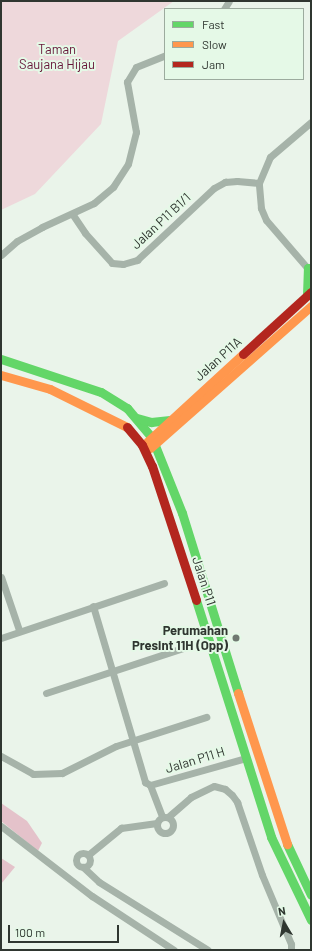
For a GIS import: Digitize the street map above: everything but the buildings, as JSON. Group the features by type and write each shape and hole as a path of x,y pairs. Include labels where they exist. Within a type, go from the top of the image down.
{"main road":[{"path":"309,293 310,269"},
{"name":"Jalan P11A","path":"153,441 170,420 309,293"},
{"name":"Jalan P11A","path":"144,449 311,307"},
{"name":"Jalan P11","path":"1,359 101,392 127,408 137,418 153,441 182,513 254,738 282,834 311,894"},
{"name":"Jalan P11","path":"1,375 50,389 116,420 127,427 144,449 170,516 271,837 300,901 311,920"},
{"path":"137,418 151,422 170,420"},
{"path":"254,738 246,758 264,772"}],"street":[{"path":"1,255 17,241 42,227 73,215 94,203 113,187 128,164 136,132 127,82 136,67 164,55"},
{"path":"310,269 266,220 261,208 259,183 270,157 311,122"},
{"name":"Jalan P11 B1/1","path":"73,215 85,233 112,263 123,264 137,260 214,188 225,182 237,181 259,183"},
{"path":"1,383 13,378"},
{"path":"1,577 19,630"},
{"path":"1,638 19,630 164,583"},
{"path":"93,606 145,782 150,785 165,817 174,823 168,832 160,831 157,823"},
{"path":"46,693 186,647"},
{"path":"1,756 33,774 62,773 132,739 206,716"},
{"name":"Jalan P11 H","path":"150,785 246,758"},
{"path":"88,855 121,828 157,823 191,797 214,786 225,789 238,802 262,876 291,944 291,950"},
{"path":"1,826 92,896 174,950"},
{"path":"88,855 80,853 76,857 76,863 83,867 98,882 208,950"},
{"path":"83,867 90,862 88,855"}],"green space":[{"name":"Taman Saujana Hijau","path":"1,1 174,1 118,41 101,124 35,194 1,210"}],"shaded area":[{"path":"1,803 27,821 42,843 38,851 1,821"},
{"path":"1,858 15,867 1,884"}],"traffic: fast":[{"path":"307,295 308,268 311,268"},
{"path":"1,359 101,392 127,408 152,438 182,513 238,693"},
{"path":"137,418 151,422 170,420"},
{"path":"196,600 271,837 311,920"},
{"path":"287,844 311,895"}],"traffic: slow":[{"path":"150,448 311,306"},
{"path":"147,442 243,354"},
{"path":"1,375 50,389 127,427"},
{"path":"238,693 287,844"}],"traffic: jam":[{"path":"243,354 311,292"},
{"path":"127,427 142,445 152,466 196,600"}],"place":[{"name":"Perumahan Presint 11H (Opp)","path":"236,638"}]}
